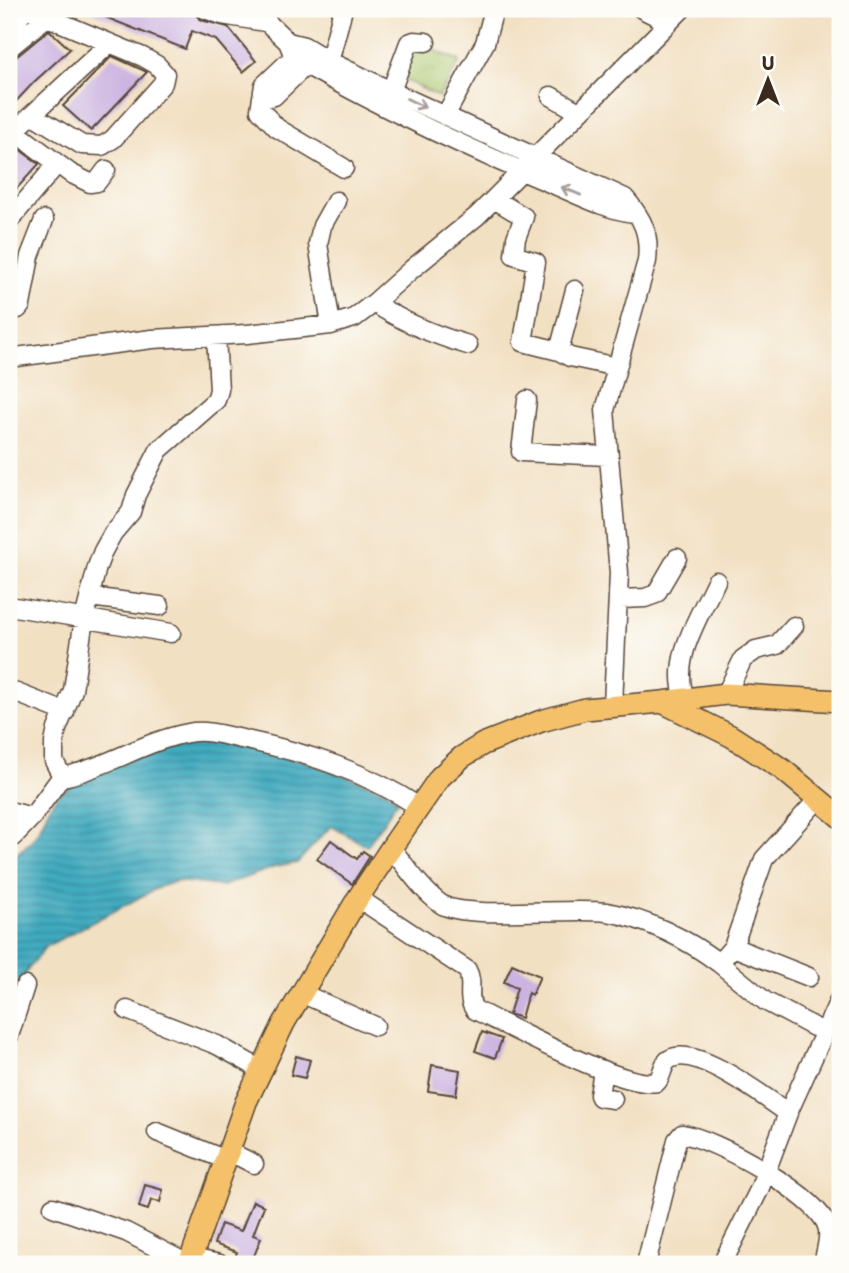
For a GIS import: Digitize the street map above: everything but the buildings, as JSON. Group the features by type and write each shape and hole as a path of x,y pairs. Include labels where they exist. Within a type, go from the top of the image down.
{"main road":[{"path":"189,1262 260,1069 301,993 391,848 440,777 462,757 483,744 541,721 585,709 726,694 840,701"},
{"path":"662,702 731,736 782,769 840,817"}],"street":[{"path":"9,33 26,9 149,60 165,74 163,83 108,144 95,148 82,145 33,115"},
{"path":"205,9 222,15 259,15 309,57 520,170 613,209 635,213"},
{"path":"343,9 309,57 274,96 262,99 259,108 267,120 344,168"},
{"path":"445,116 485,43 494,9"},
{"path":"642,9 668,22"},
{"path":"9,358 152,338 216,336 348,321 374,303 494,199 681,9"},
{"path":"9,48 48,16"},
{"path":"309,57 324,88 370,110 388,98 409,43 426,42"},
{"path":"106,170 97,182 90,183 11,134 110,43"},
{"path":"551,96 579,111"},
{"path":"388,98 445,116 625,198 645,227 649,248 605,410 607,456 619,547 620,599 613,705"},
{"path":"9,221 57,164"},
{"path":"494,199 524,217 516,238 514,255 536,262 523,342 559,351 569,358 617,367"},
{"path":"331,325 318,244 322,226 336,201"},
{"path":"9,310 18,309 21,305 30,256 44,219"},
{"path":"559,351 575,290"},
{"path":"374,303 397,319 468,345"},
{"path":"62,776 56,768 53,751 57,729 77,674 84,619 97,567 108,541 131,512 139,486 159,450 216,400 219,390 216,336"},
{"path":"527,400 522,453 607,456"},
{"path":"620,599 645,598 656,594 677,558"},
{"path":"685,698 680,679 684,655 716,581"},
{"path":"89,597 160,606"},
{"path":"9,606 171,633"},
{"path":"726,694 743,659 756,650 777,645 794,626"},
{"path":"9,690 65,712"},
{"path":"9,841 32,817 62,776 84,771 152,743 190,732 218,733 304,753 380,783 419,807"},
{"path":"719,963 733,947 764,859 819,798"},
{"path":"9,811 32,817"},
{"path":"391,848 442,905 480,912 607,912 659,928 694,944 765,1001 814,1027"},
{"path":"358,898 467,971 471,980 470,1002 475,1010 603,1071 635,1081 653,1083 660,1079 668,1059 695,1058 735,1078 788,1114"},
{"path":"733,947 808,977"},
{"path":"9,1036 25,986"},
{"path":"301,993 375,1026"},
{"path":"723,1264 754,1201 788,1114 840,998"},
{"path":"127,1010 217,1045 260,1069"},
{"path":"603,1071 600,1097 613,1099"},
{"path":"158,1132 254,1164"},
{"path":"646,1264 680,1135 685,1134 713,1144 765,1172 808,1201 820,1214 828,1229 823,1264"},
{"path":"53,1207 126,1232 189,1262 220,1264"}],"green space":[{"path":"416,43 460,61 439,97 403,79"}],"water":[{"path":"200,739 301,760 387,791 398,800 367,846 331,826 297,863 275,867 222,886 177,881 161,886 45,947 18,983 9,1024 9,860 33,839 53,801 78,782 121,763"}]}
